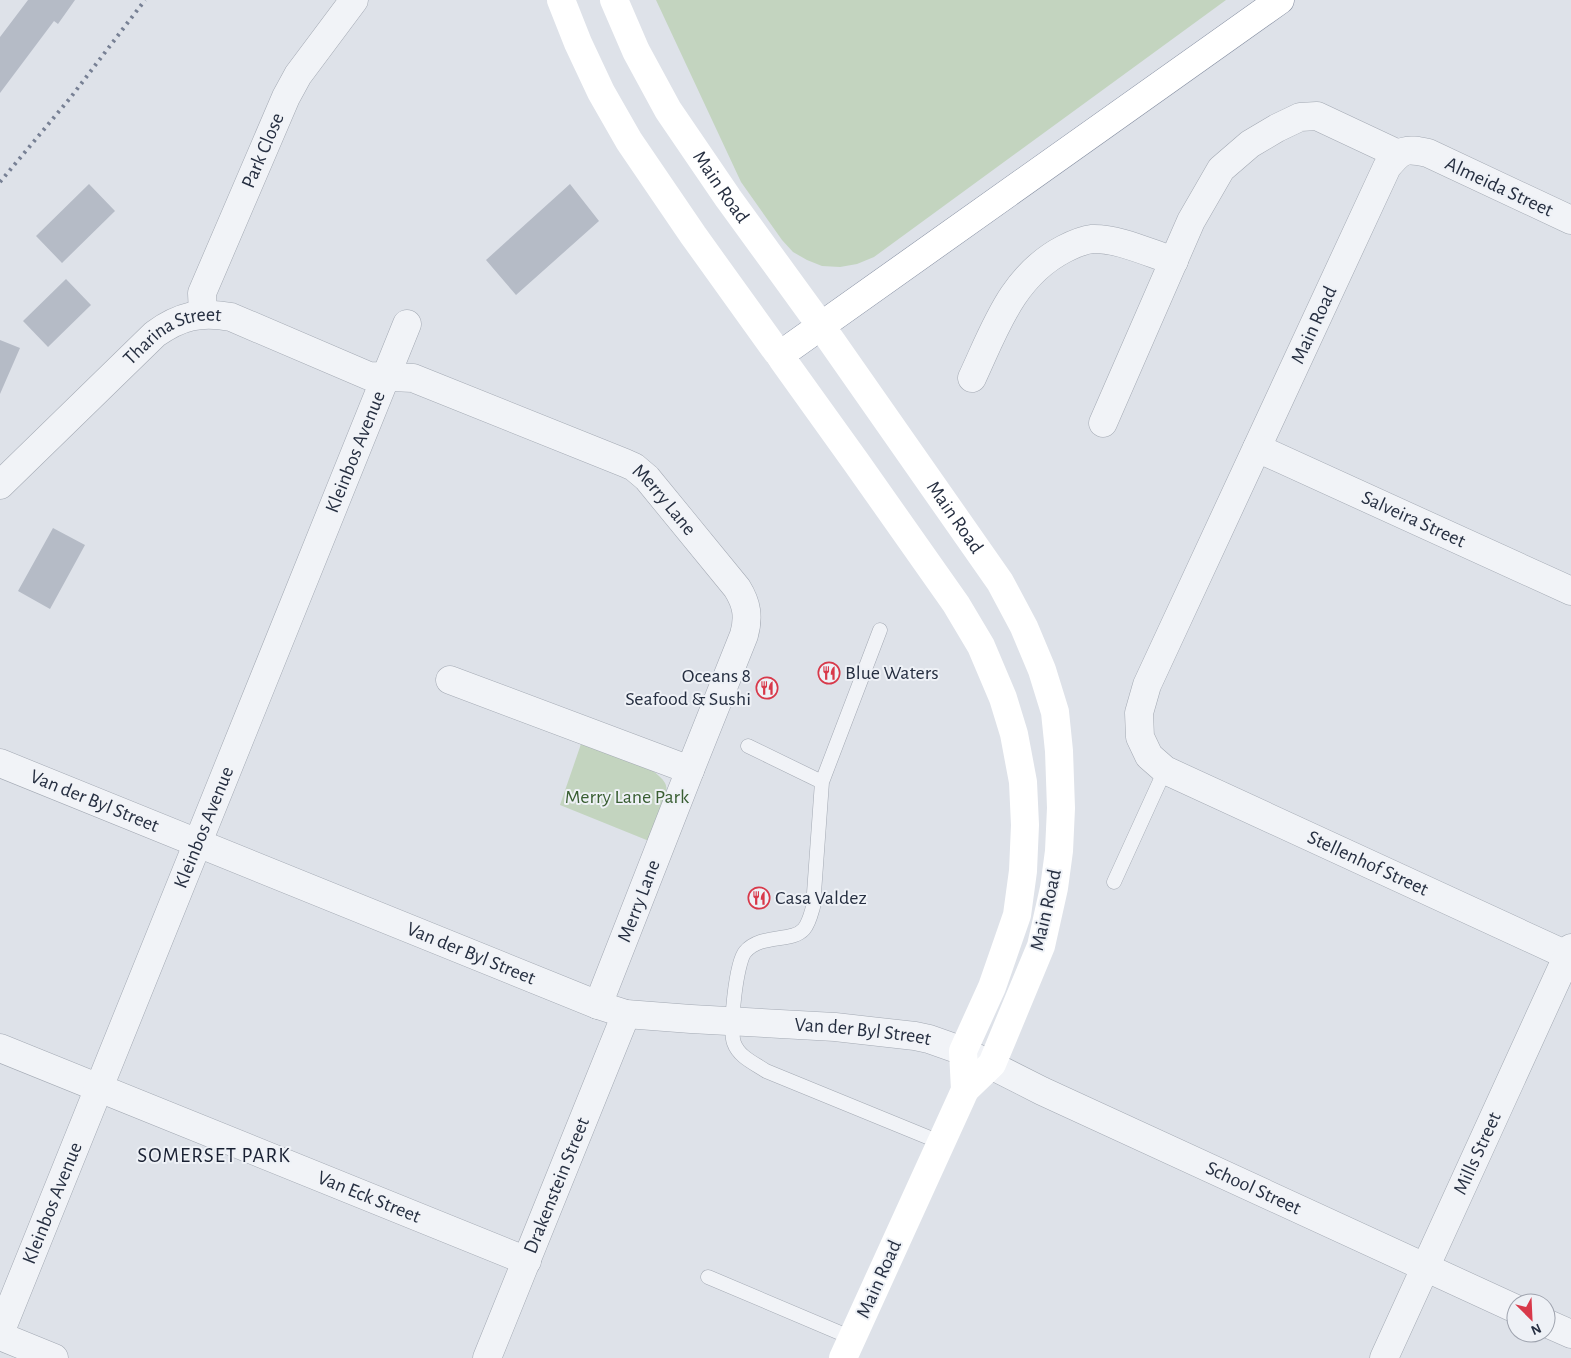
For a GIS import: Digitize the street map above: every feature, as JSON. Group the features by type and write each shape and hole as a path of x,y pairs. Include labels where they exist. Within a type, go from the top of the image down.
{"main road":[{"name":"Main Road","path":"561,0 597,84 629,141 693,235 956,604 981,646 1003,698 1014,734 1023,782 1025,825 1023,871 1017,915 992,987 964,1051 965,1090"},
{"name":"Main Road","path":"614,0 636,51 668,110 728,198 821,326 1000,582 1024,627 1042,670 1055,712 1059,751 1061,808 1059,850 1054,888 1041,946 992,1064 965,1090 847,1348"},
{"path":"780,355 1280,0"}],"street":[{"name":"Park Close","path":"203,314 202,293 286,97 298,75 354,0"},
{"path":"1103,424 1191,221 1221,169 1250,144 1300,117 1317,116 1398,154"},
{"name":"Almeida Street","path":"1398,154 1412,149 1428,153 1571,220"},
{"name":"Main Road","path":"1165,770 1149,756 1140,737 1139,712 1147,685 1387,167 1398,154"},
{"path":"972,378 1006,306 1022,282 1050,256 1073,244 1092,239 1116,242 1174,261"},
{"name":"Tharina Street","path":"0,485 155,334 183,318 203,314 231,317 369,376 386,377"},
{"name":"Kleinbos Avenue","path":"0,1334 407,324"},
{"name":"Merry Lane","path":"386,377 413,378 634,467 647,478 744,599 747,612 747,624 744,635 598,1005"},
{"name":"Salveira Street","path":"1257,448 1571,591"},
{"path":"450,680 690,770"},
{"name":"Van der Byl Street","path":"0,764 598,1005 626,1014 835,1027 916,1036 964,1051 992,1064"},
{"name":"Stellenhof Street","path":"1165,770 1570,954"},
{"name":"Mills Street","path":"1384,1358 1570,954"},
{"name":"Drakenstein Street","path":"487,1358 626,1014"},
{"name":"Van Eck Street","path":"0,1048 527,1261"},
{"name":"School Street","path":"992,1064 1042,1091 1506,1304"},
{"path":"1556,1327 1571,1334"},
{"path":"0,1334 54,1358"}],"lane":[{"path":"880,630 822,782 813,907 809,919 798,934 761,941 744,952 738,967 732,1021 734,1043 742,1056 766,1071 942,1143"},
{"path":"748,746 822,782"},
{"path":"1114,882 1165,770"},
{"path":"708,1277 847,1348"}],"green space":[{"path":"656,0 1226,0 874,257 857,264 840,267 822,266 793,252 782,240 741,182"},
{"name":"Merry Lane Park","path":"581,744 653,771 664,781 667,789 665,804 649,841 560,805"}],"building":[{"path":"28,0 75,0 58,24 54,21 0,93 0,37"},
{"path":"89,184 115,211 62,263 36,236"},
{"path":"570,184 599,221 516,295 486,260"},
{"path":"66,279 91,305 48,347 23,321"},
{"path":"0,340 20,348 0,394"},
{"path":"53,528 85,545 50,609 18,591"}],"railway":[{"path":"0,182 71,97 145,0"}],"place":[{"name":"Blue Waters","path":"829,673"},
{"name":"Oceans 8 Seafood & Sushi","path":"767,688"},
{"name":"Casa Valdez","path":"759,898"}],"district":[{"name":"SOMERSET PARK","path":"214,1155"}]}
